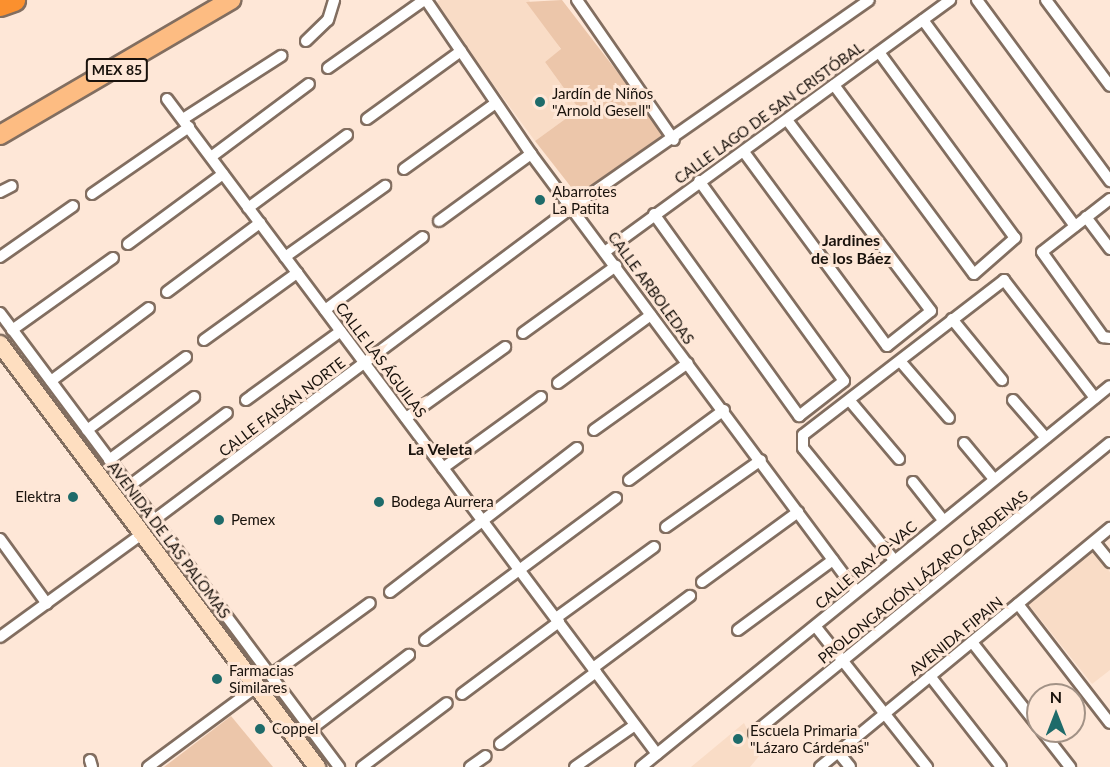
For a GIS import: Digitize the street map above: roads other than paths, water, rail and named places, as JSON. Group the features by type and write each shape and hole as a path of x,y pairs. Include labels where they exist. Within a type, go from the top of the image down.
{"highway":[{"path":"0,5 14,0"}],"main road":[{"name":"MEX 85","path":"0,135 231,0"},
{"name":"AVENIDA DE LAS PALOMAS","path":"0,344 316,767"}],"street":[{"path":"306,41 328,20 334,0"},
{"path":"328,68 425,0"},
{"name":"CALLE ARBOLEDAS","path":"425,0 531,154 606,251 856,591"},
{"path":"577,0 674,140"},
{"name":"CALLE FAISÁN NORTE","path":"154,520 572,208 674,140 869,0"},
{"name":"CALLE LAGO DE SAN CRISTÓBAL","path":"606,251 699,181 788,121 950,0"},
{"path":"977,0 1110,181"},
{"path":"1046,0 1110,86"},
{"path":"922,20 1075,225"},
{"path":"367,119 461,51"},
{"path":"834,85 974,274 1015,238 879,52"},
{"path":"92,194 186,123 281,56"},
{"path":"211,157 309,84"},
{"name":"CALLE LAS ÁGUILAS","path":"167,99 657,754"},
{"path":"404,169 496,103"},
{"path":"744,152 887,346 931,311 788,121"},
{"path":"248,207 347,135"},
{"path":"439,221 531,154"},
{"path":"128,244 223,174"},
{"path":"654,214 799,416 844,381 699,181"},
{"path":"0,192 12,186"},
{"path":"285,257 385,186"},
{"path":"1109,339 1042,252 1110,199"},
{"path":"0,257 73,206"},
{"path":"1086,217 1110,249"},
{"path":"167,292 260,224"},
{"path":"325,310 423,237"},
{"path":"12,330 113,258"},
{"path":"523,333 616,266"},
{"path":"204,340 297,273"},
{"path":"894,560 801,442 850,401 1004,280 1095,398"},
{"path":"51,381 149,308"},
{"name":"AVENIDA DE LAS PALOMAS","path":"0,313 339,767"},
{"path":"558,383 651,315"},
{"path":"952,319 1002,380"},
{"path":"246,400 341,331"},
{"path":"406,418 505,347"},
{"path":"87,430 186,357"},
{"path":"900,361 949,418"},
{"path":"594,430 688,363"},
{"name":"CALLE RAY-O-VAC","path":"641,767 1110,386"},
{"path":"110,460 194,397"},
{"path":"443,468 541,397"},
{"path":"1013,400 1046,438"},
{"path":"850,401 899,459"},
{"path":"629,480 724,410"},
{"path":"129,486 227,413"},
{"path":"964,443 994,479"},
{"name":"PROLONGACIÓN LÁZARO CÁRDENAS","path":"754,733 1110,443"},
{"path":"390,592 577,448"},
{"path":"666,527 761,460"},
{"path":"913,482 943,520"},
{"path":"424,640 616,498"},
{"path":"702,582 798,512"},
{"name":"AVENIDA FIPAIN","path":"820,767 1110,528"},
{"path":"0,638 142,534"},
{"path":"0,539 47,604"},
{"path":"1094,542 1110,562"},
{"path":"462,694 654,546"},
{"path":"0,560 10,553"},
{"path":"738,630 833,560"},
{"path":"500,744 690,596"},
{"path":"271,675 370,603"},
{"path":"1018,604 1110,723"},
{"path":"816,627 927,767"},
{"path":"972,642 1026,711"},
{"path":"311,729 409,655"},
{"path":"930,676 1001,767"},
{"path":"148,767 256,687"},
{"path":"362,767 447,703"},
{"path":"575,767 635,725"},
{"path":"1051,743 1070,767"},
{"path":"838,752 849,767"},
{"path":"470,767 486,756"}],"place":[{"name":"Jardín de Niños \"Arnold Gesell\"","path":"540,102"},
{"name":"Abarrotes La Patita","path":"540,200"},
{"name":"Elektra","path":"73,497"},
{"name":"Bodega Aurrera","path":"379,502"},
{"name":"Pemex","path":"219,520"},
{"name":"Farmacias Similares","path":"217,679"},
{"name":"Coppel","path":"260,729"},
{"name":"Escuela Primaria \"Lázaro Cárdenas\"","path":"738,739"}],"district":[{"name":"Jardines de los Báez","path":"851,249"},
{"name":"La Veleta","path":"440,449"}]}
